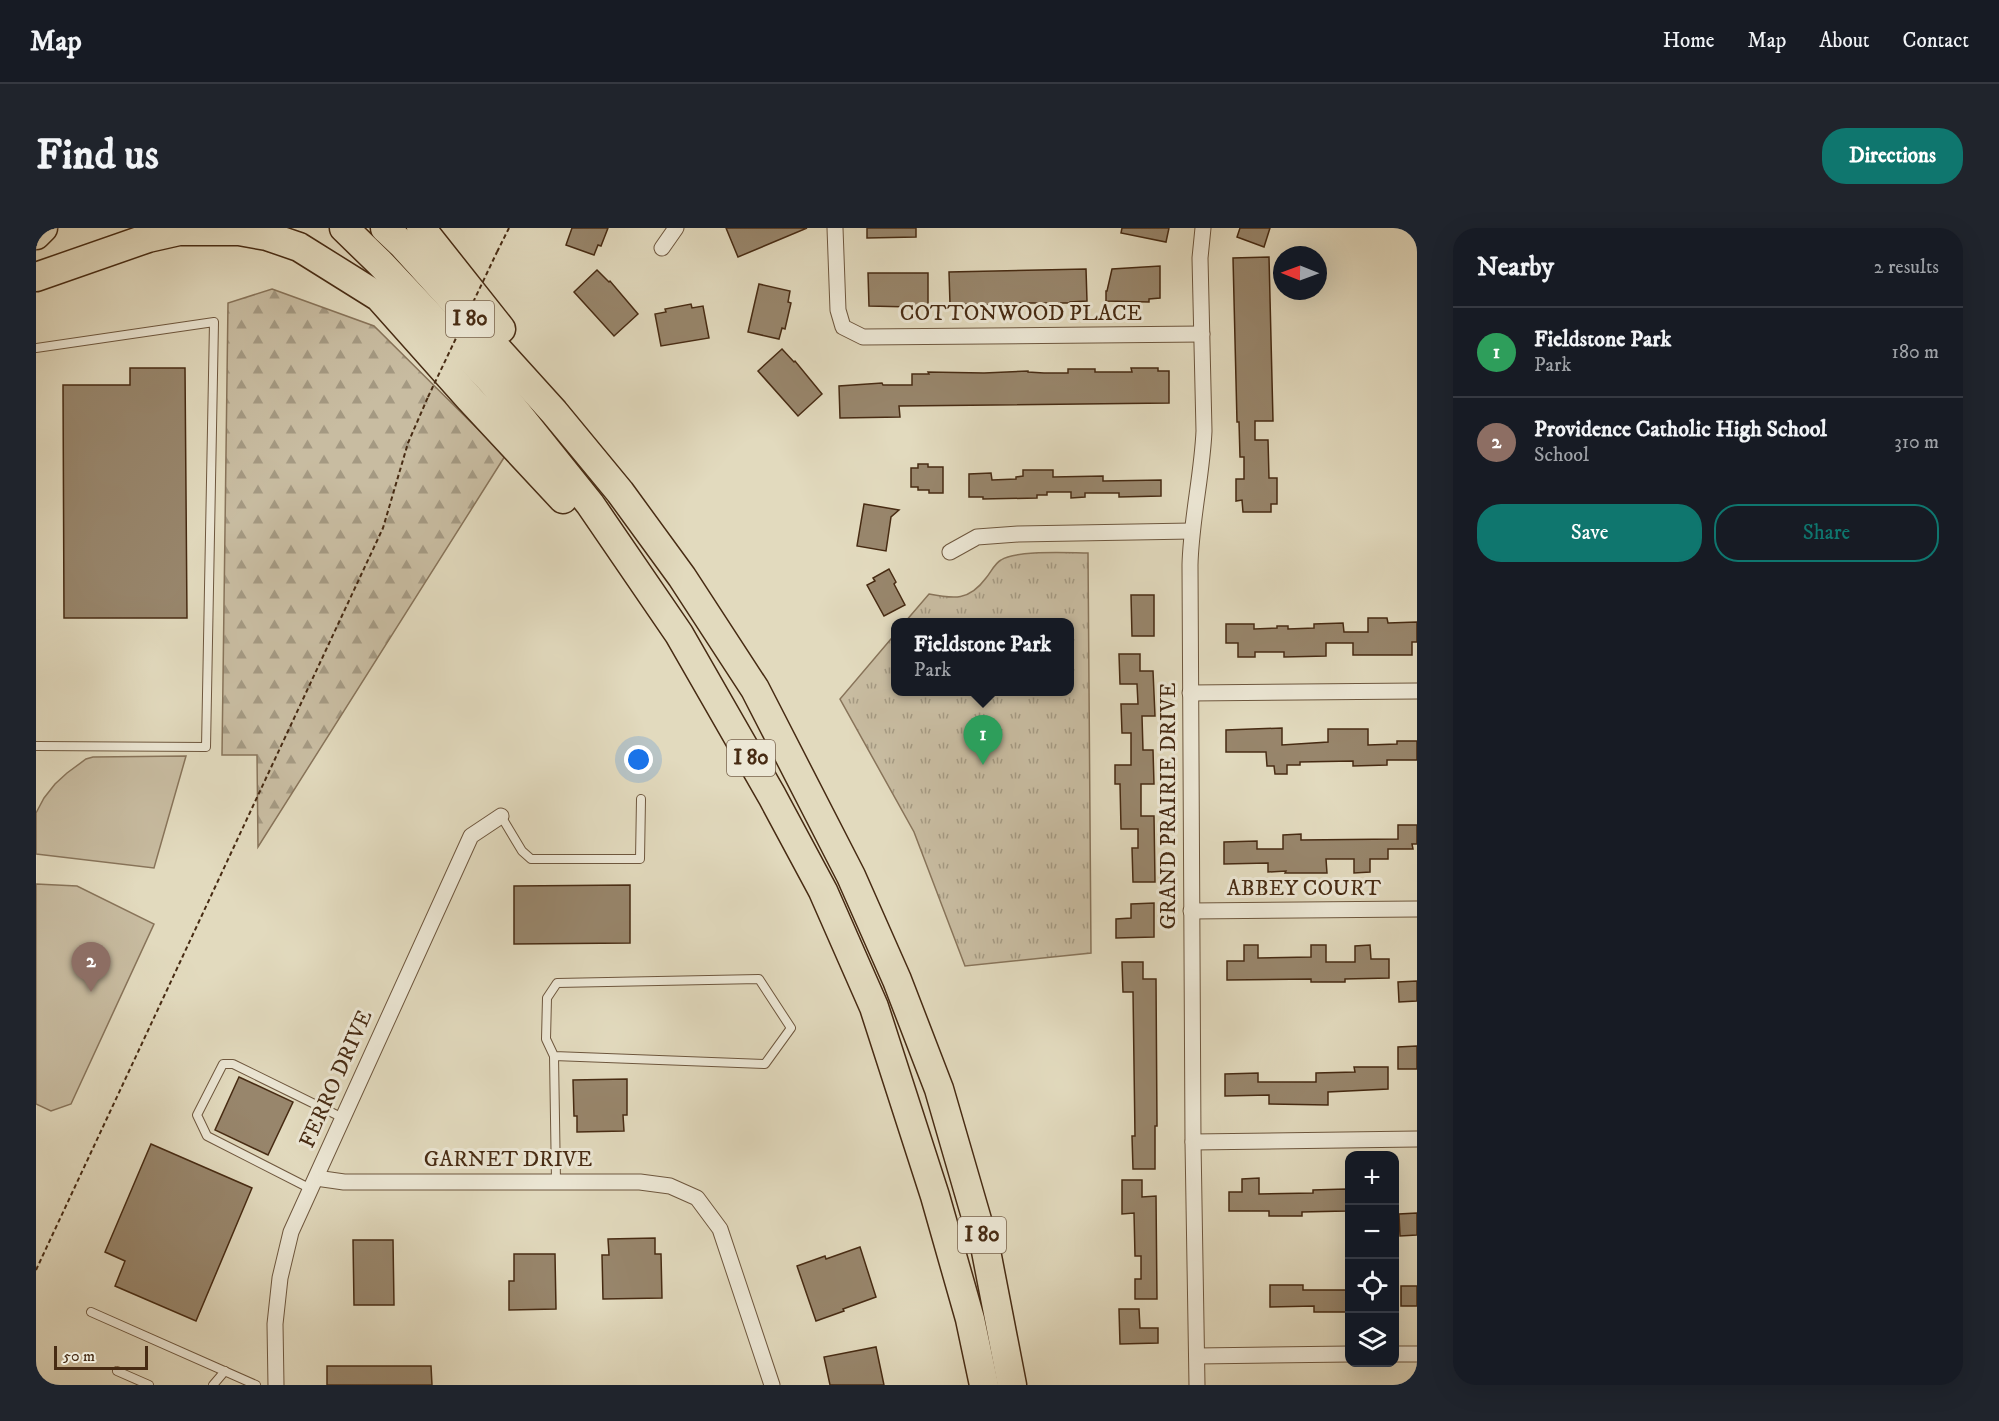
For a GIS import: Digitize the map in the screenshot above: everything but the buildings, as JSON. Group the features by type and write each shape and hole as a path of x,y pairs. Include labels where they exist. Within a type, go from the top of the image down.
{"highway":[{"path":"36,236 43,228"},
{"name":"I 80","path":"344,228 493,383 590,504 679,634 772,796 823,891 874,1007 935,1196 970,1319 984,1385"},
{"name":"I 80","path":"385,228 554,412 620,492 682,577 755,689 851,876 897,980 939,1089 986,1251 1012,1385"},
{"path":"421,228 494,319 554,412"},
{"path":"36,276 148,238 179,231 239,231 267,236 299,247 324,261 379,297 469,398 556,490 717,700"}],"street":[{"path":"662,248 676,228"},
{"name":"COTTONWOOD PLACE","path":"835,228 837,310 843,327 863,337 1202,334"},
{"name":"GRAND PRAIRIE DRIVE","path":"1197,1385 1191,911 1190,565 1204,431 1200,258 1203,228"},
{"path":"950,552 977,537 1018,534 1192,531"},
{"path":"1190,693 1417,691"},
{"name":"FERRO DRIVE","path":"276,1385 275,1324 280,1278 291,1232 471,836 501,816"},
{"name":"ABBEY COURT","path":"1191,911 1417,909"},
{"path":"1193,1142 1417,1139"},
{"name":"GARNET DRIVE","path":"314,1183 556,1181 640,1182 670,1186 697,1198 720,1229 772,1385"},
{"path":"1197,1356 1345,1354"},
{"path":"1399,1354 1417,1354"}],"lane":[{"path":"36,348 214,322 206,747 36,746"},
{"path":"501,816 522,851 531,860 640,859 641,799"},
{"path":"554,1056 765,1064 791,1028 759,979 557,983 547,998 546,1039 554,1056 556,1181"},
{"path":"314,1183 207,1136 197,1115 223,1064 233,1064 343,1118"},
{"path":"91,1312 256,1385"},
{"path":"117,1371 148,1385"},
{"path":"213,1385 225,1371"}],"path":[{"path":"36,1270 383,528 408,443 509,228"}],"green space":[{"path":"272,289 374,326 505,456 258,847 257,755 222,755 228,303"},
{"path":"1088,553 1091,953 965,966 914,832 840,699 891,639 891,696 1074,696 1074,618 908,618 929,594 954,597 967,594 980,585 999,561 1018,555"},
{"path":"186,756 154,868 36,854 36,813 55,784 86,759"},
{"path":"36,884 77,886 154,924 71,1104 51,1111 36,1104"}],"place":[{"name":"Fieldstone Park","path":"983,765"},
{"name":"Providence Catholic High School","path":"91,992"}]}
